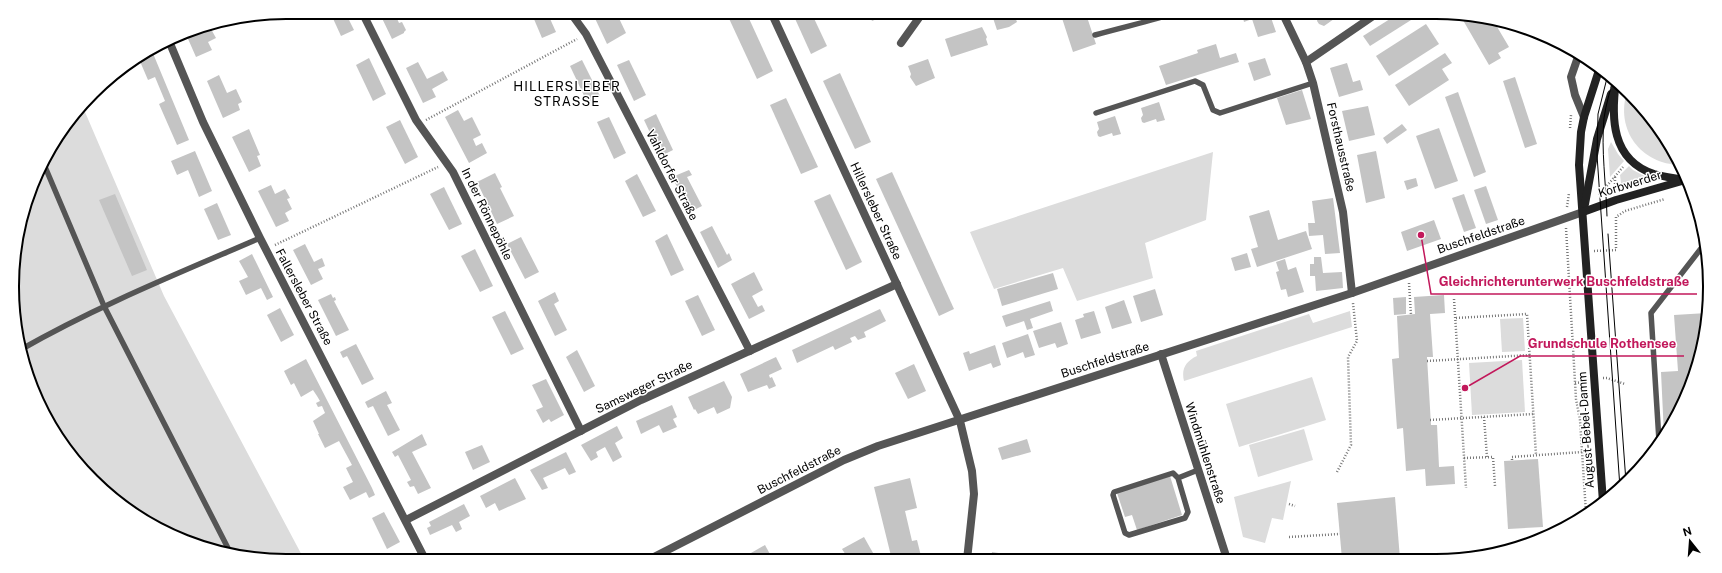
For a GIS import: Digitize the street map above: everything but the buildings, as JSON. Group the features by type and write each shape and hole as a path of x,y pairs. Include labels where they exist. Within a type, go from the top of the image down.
{"main road":[{"name":"August-Bebel-Damm","path":"1598,74 1584,116 1579,165 1603,495"},
{"name":"August-Bebel-Damm","path":"1583,212 1601,125 1614,87"},
{"name":"Korbwerder","path":"1615,88 1613,107 1614,126 1619,143 1625,152 1636,165 1647,171 1680,179"},
{"name":"Korbwerder","path":"1583,212 1616,200 1682,181"}],"street":[{"name":"In der Rönnepöhle","path":"366,19 419,124 447,162 581,431"},
{"name":"Vahldorfer Straße","path":"575,19 586,34 750,351"},
{"name":"Hillersleber Straße","path":"774,19 960,421 972,471 974,494 968,554"},
{"path":"901,43 919,19"},
{"name":"Forsthausstraße","path":"1285,19 1306,62 1313,82 1343,212 1352,293"},
{"path":"1306,62 1369,19"},
{"name":"Fallersleber Straße","path":"171,46 203,122 260,238 423,554"},
{"path":"1577,60 1571,77 1575,95 1584,116"},
{"name":"Buschfeldstraße","path":"660,554 850,458 878,446 960,421 1161,354 1352,293 1583,212"},
{"name":"Samsweger Straße","path":"406,520 641,400 897,284"},
{"name":"Windmühlenstraße","path":"1161,354 1225,554"}],"lane":[{"path":"1095,35 1132,24 1142,24 1157,19"},
{"path":"1096,113 1195,81 1203,85 1213,110 1220,113 1313,82"},
{"path":"46,171 104,306 228,548"},
{"path":"26,347 56,329 104,306 260,238"},
{"path":"1659,434 1651,313 1701,249"},
{"path":"1178,478 1198,470"},
{"path":"1172,473 1178,478 1188,512 1185,518 1129,535 1125,533 1113,495 1114,492 1172,473"}],"path":[{"path":"419,124 586,34"},
{"path":"266,249 447,162"},
{"path":"1615,191 1614,177 1626,164"},
{"name":"Korbwerder","path":"1599,251 1616,250 1616,217 1625,211 1669,197"},
{"name":"August-Bebel-Damm","path":"1566,233 1576,399 1580,420 1586,508"},
{"path":"1408,273 1411,315"},
{"path":"1337,472 1351,445 1348,358 1357,341 1352,293"},
{"path":"1454,299 1466,488"},
{"path":"1456,318 1527,314 1536,455"},
{"path":"1427,361 1530,355"},
{"path":"1430,420 1533,414"},
{"path":"1484,417 1487,457"},
{"path":"1512,460 1512,457 1582,452"},
{"path":"1464,458 1493,457 1495,486"},
{"path":"1289,504 1295,506"},
{"path":"1288,538 1340,534"}],"shaded area":[{"path":"1626,98 1658,138 1673,164 1654,159 1634,142 1628,132 1624,106"},
{"path":"84,111 164,296 301,554 252,552 217,545 184,534 138,509 110,488 85,463 64,435 39,389 28,356 21,321 19,286 21,252 28,217 39,184 64,138"},
{"path":"1611,142 1624,161 1610,177 1608,149"},
{"path":"1213,152 1206,220 1145,243 1153,278 1077,301 1063,268 994,289 970,232"},
{"path":"1629,166 1633,170 1650,179 1650,182 1622,190 1620,175"},
{"path":"1350,311 1352,327 1184,381 1183,373 1185,366 1190,360 1197,356 1196,351 1309,314 1313,323"},
{"path":"1523,318 1525,351 1502,352 1500,319"},
{"path":"1522,360 1525,412 1472,415 1469,363"},
{"path":"1312,377 1326,420 1239,447 1226,404"},
{"path":"1304,429 1313,460 1258,477 1249,445"},
{"path":"1291,481 1283,520 1272,518 1265,543 1243,537 1234,497"}],"tram line":[{"path":"1606,81 1598,114 1597,155 1620,481"},
{"path":"1607,216 1603,130 1604,118 1612,85"},
{"path":"1608,234 1626,475"}],"place":[{"name":"Gleichrichterunterwerk Buschfeldstraße","path":"1421,235"},
{"name":"Grundschule Rothensee","path":"1465,388"}],"district":[{"name":"HILLERSLEBER STRASSE","path":"567,94"}]}
